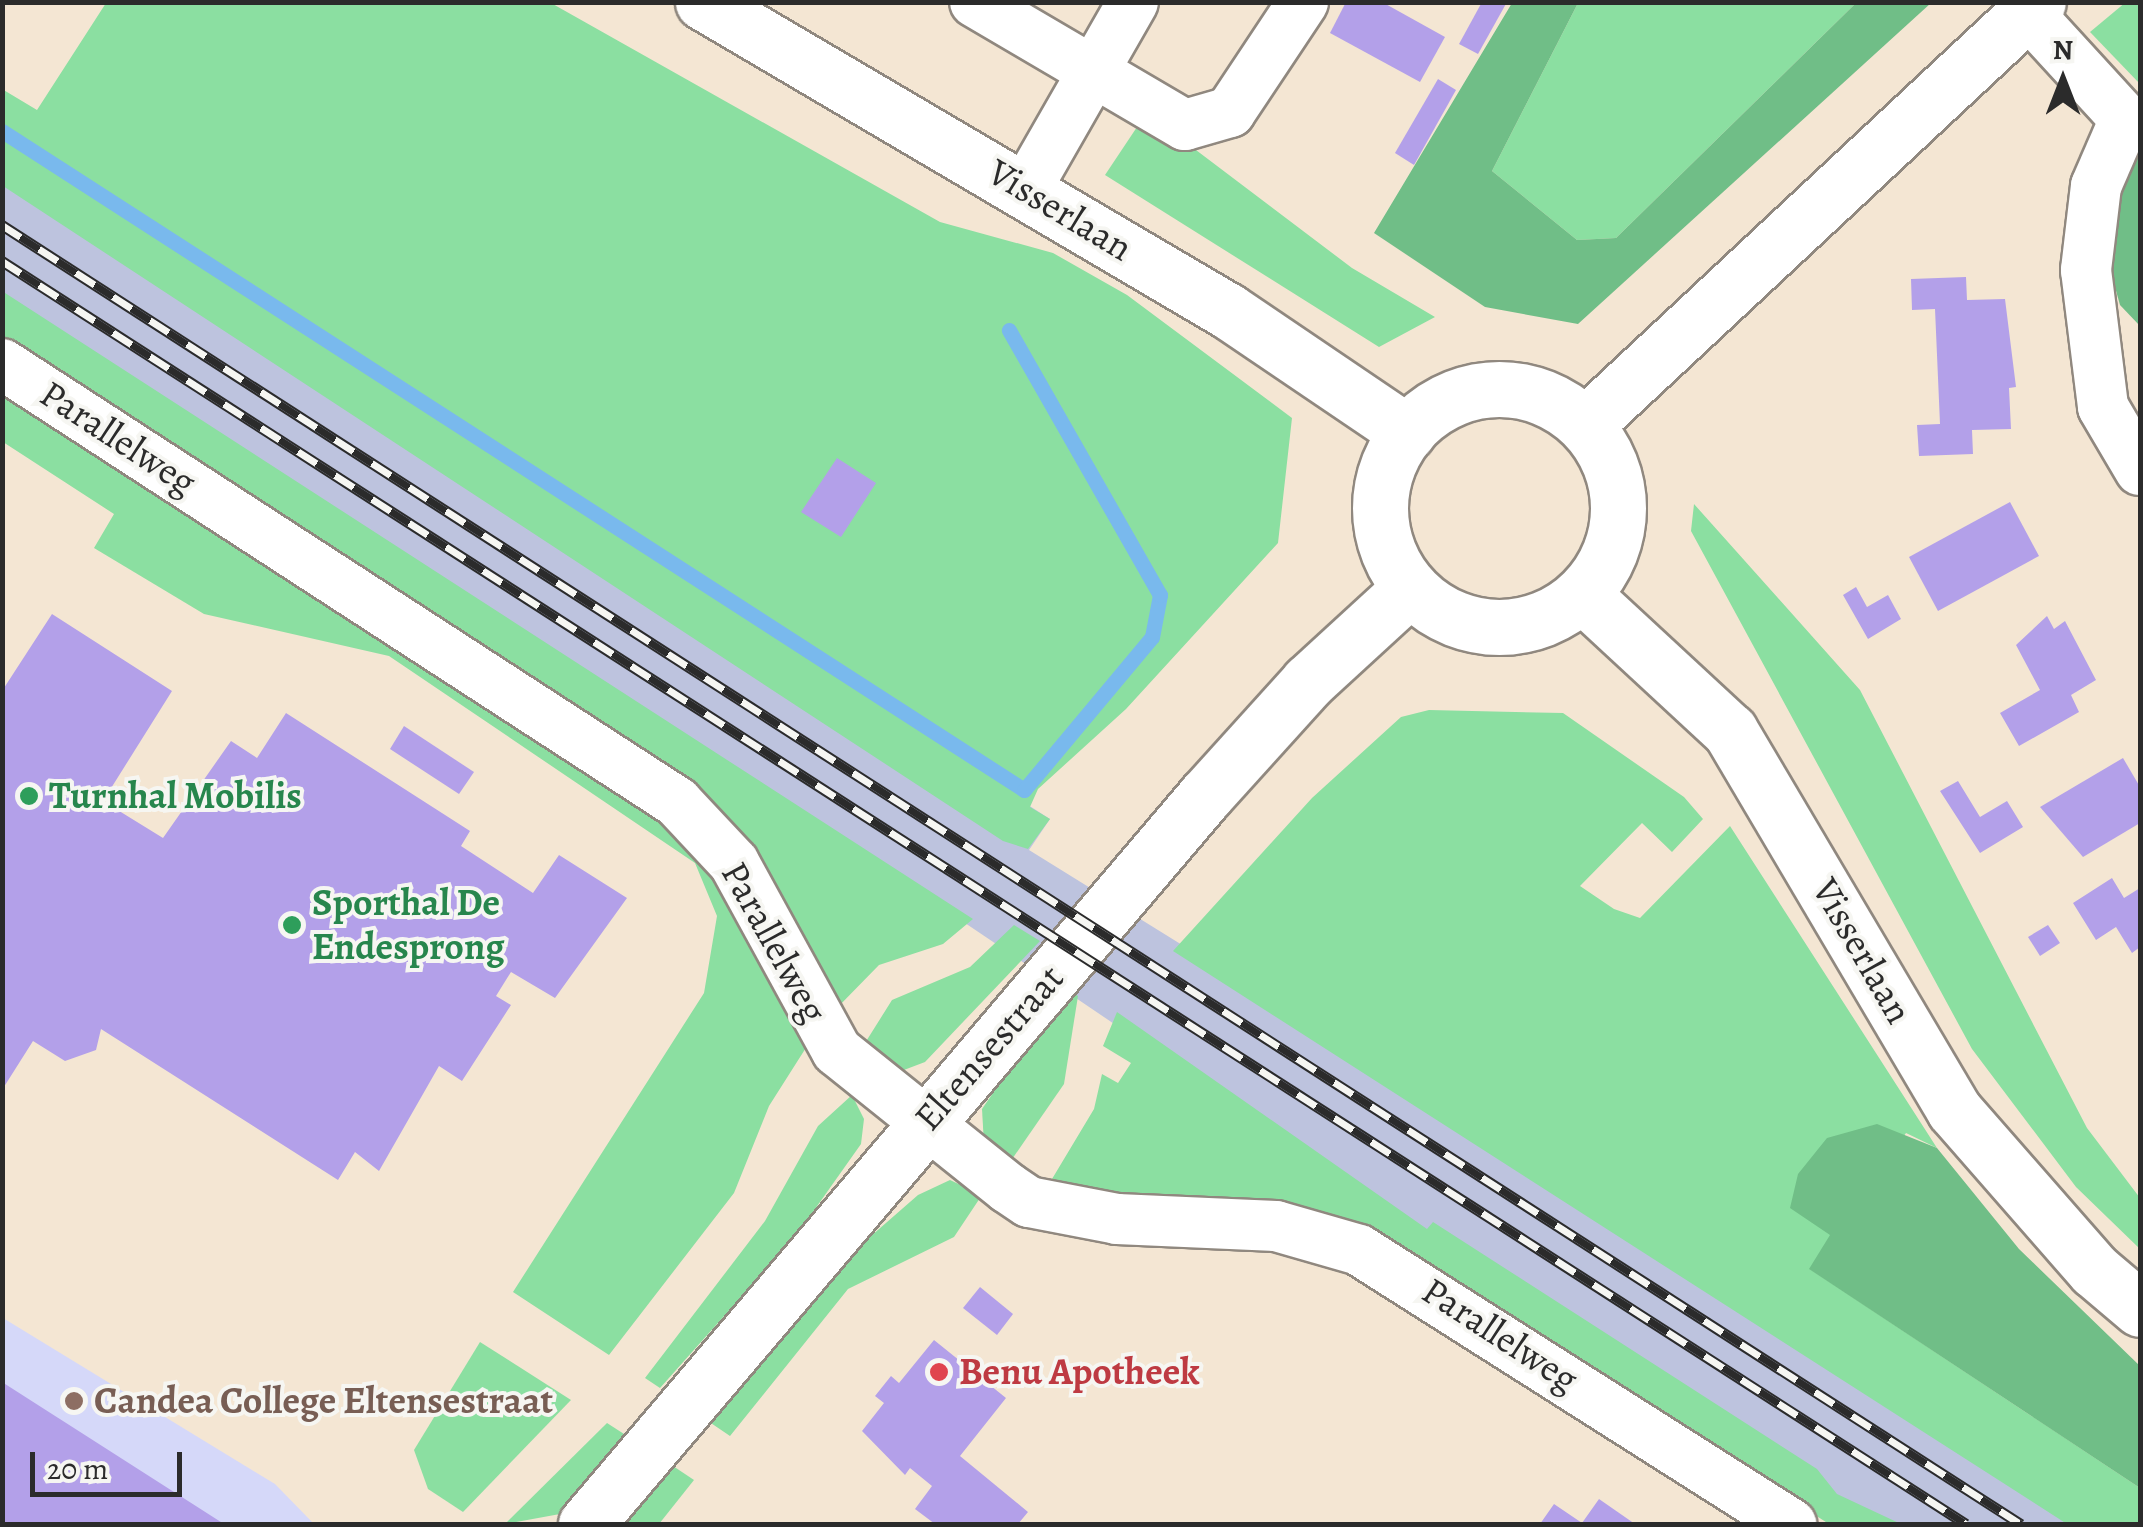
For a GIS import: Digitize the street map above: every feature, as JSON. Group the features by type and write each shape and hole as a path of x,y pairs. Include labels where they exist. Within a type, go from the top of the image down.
{"street":[{"name":"Visserlaan","path":"703,2 1026,189 1408,433"},
{"path":"975,2 1088,73 1185,125 1230,112 1303,2"},
{"path":"1026,189 1088,73 1133,2"},
{"path":"1586,424 2032,7 2125,119 2096,186 2086,270 2103,406 2140,470"},
{"name":"Parallelweg","path":"2,364 676,802 734,863 837,1051 923,1125 1029,1202 1117,1219 1276,1226 1359,1250 1791,1524"},
{"path":"1502,388 1548,398 1586,424 1612,465 1620,511 1610,557 1583,596 1542,621 1494,629 1448,618 1409,588 1386,549 1379,503 1390,458 1408,433 1456,396 1502,388"},
{"name":"Eltensestraat","path":"586,1524 923,1125 1308,682 1409,588"},
{"name":"Visserlaan","path":"1583,596 1730,732 1954,1110 2094,1270 2140,1308"}],"shaded area":[{"path":"2,146 1050,819 1029,850 2116,1524 1853,1524 968,925 3,326"},
{"name":"Candea College Eltensestraat","path":"3,1318 275,1484 314,1524 3,1524"}],"green space":[{"path":"2126,2 2140,3 2140,84 2090,32"},
{"path":"106,3 551,3 940,222 1053,253 1127,295 1292,418 1278,543 1126,709 1038,789 1030,807 1050,819 1028,849 1003,841 3,186 2,89 37,110"},
{"path":"1512,3 1578,3 1492,171 1577,240 1616,238 1856,3 1931,3 1578,324 1485,307 1374,233"},
{"path":"1578,3 1856,3 1616,238 1577,240 1492,171"},
{"path":"1141,121 1192,147 1352,268 1435,317 1379,347 1105,175"},
{"path":"2140,144 2140,326 2120,305 2108,262 2115,200"},
{"path":"2,291 973,919 943,944 879,965 835,1010 761,873 3,346"},
{"path":"2,385 696,834 809,1043 769,1106 734,1193 609,1355 513,1292 704,993 717,916 695,863 389,656 204,614 94,548 114,514 3,442"},
{"path":"1694,504 1860,690 2087,1128 2140,1198 2140,1249 2076,1187 1972,1049 1691,531"},
{"path":"1429,710 1563,713 1684,797 1703,819 1672,852 1642,823 1580,886 1614,909 1640,918 1730,826 1937,1148 1906,1133 1810,1269 2140,1488 2140,1524 2067,1524 1173,951 1312,798 1401,717"},
{"path":"1014,925 1040,941 925,1062 896,1073 860,1051 892,1000 970,967"},
{"path":"1065,988 1078,996 1064,1084 1008,1165 984,1144 982,1109"},
{"path":"1117,1012 1427,1229 1433,1222 1817,1469 1837,1494 1901,1524 1829,1524 1426,1265 1049,1184 1094,1109 1102,1074 1118,1083 1131,1063 1103,1046"},
{"path":"852,1095 864,1119 861,1144 798,1233 660,1388 645,1378 765,1221 818,1126"},
{"path":"1877,1124 1937,1148 2019,1249 2140,1366 2140,1488 1809,1269 1830,1235 1790,1208 1798,1174 1827,1138"},
{"path":"950,1180 982,1195 954,1237 848,1289 730,1436 702,1417 839,1264 918,1195"},
{"path":"480,1342 571,1400 463,1512 428,1489 414,1450"},
{"path":"607,1423 624,1434 560,1514 505,1524"},
{"path":"667,1462 694,1480 659,1524 617,1524"}],"building":[{"path":"1346,2 1382,2 1445,37 1420,82 1330,33"},
{"path":"1482,2 1507,2 1478,54 1459,44"},
{"path":"1438,79 1456,90 1414,165 1395,153"},
{"path":"1966,277 1967,300 2005,299 2016,387 2009,388 2011,429 1972,430 1973,454 1919,456 1917,425 1940,424 1935,309 1912,310 1911,279"},
{"path":"837,458 876,483 841,537 801,512"},
{"path":"2010,502 2039,556 1938,611 1909,557"},
{"path":"1856,587 1867,607 1888,595 1901,619 1868,639 1843,595"},
{"path":"52,614 172,691 103,801 163,838 231,741 257,758 286,713 470,831 461,846 533,893 559,855 627,898 555,998 511,972 496,996 511,1005 462,1081 439,1066 379,1171 355,1152 338,1180 101,1029 96,1050 65,1061 33,1041 2,1090 2,691"},
{"path":"2047,616 2054,629 2065,621 2096,680 2071,695 2079,712 2019,746 2000,713 2040,690 2016,645"},
{"path":"404,726 474,772 459,794 390,749"},
{"path":"2123,758 2140,787 2140,823 2083,857 2040,807"},
{"path":"1958,781 1980,817 2007,801 2023,827 1980,853 1940,791"},
{"path":"2112,878 2124,898 2140,888 2140,947 2132,953 2116,927 2096,940 2073,903"},
{"path":"2048,925 2060,943 2040,956 2028,937"},
{"path":"980,1287 1013,1314 997,1335 963,1308"},
{"path":"934,1340 1006,1398 960,1456 1028,1512 1018,1524 935,1524 915,1509 932,1486 910,1468 905,1475 862,1431 884,1403 875,1396 891,1376 899,1383"},
{"path":"2,1382 224,1524 2,1524"},
{"path":"1599,1499 1635,1524 1540,1524 1554,1504 1582,1523"}],"waterway":[{"path":"2,131 1024,790 1152,637 1160,595 1009,330"}],"railway":[{"path":"2,225 2021,1524"},
{"path":"2,261 1966,1524"}],"place":[{"name":"Turnhal Mobilis","path":"29,796"},
{"name":"Sporthal De Endesprong","path":"292,925"},
{"name":"Benu Apotheek","path":"939,1372"},
{"name":"Candea College Eltensestraat","path":"74,1401"}]}
